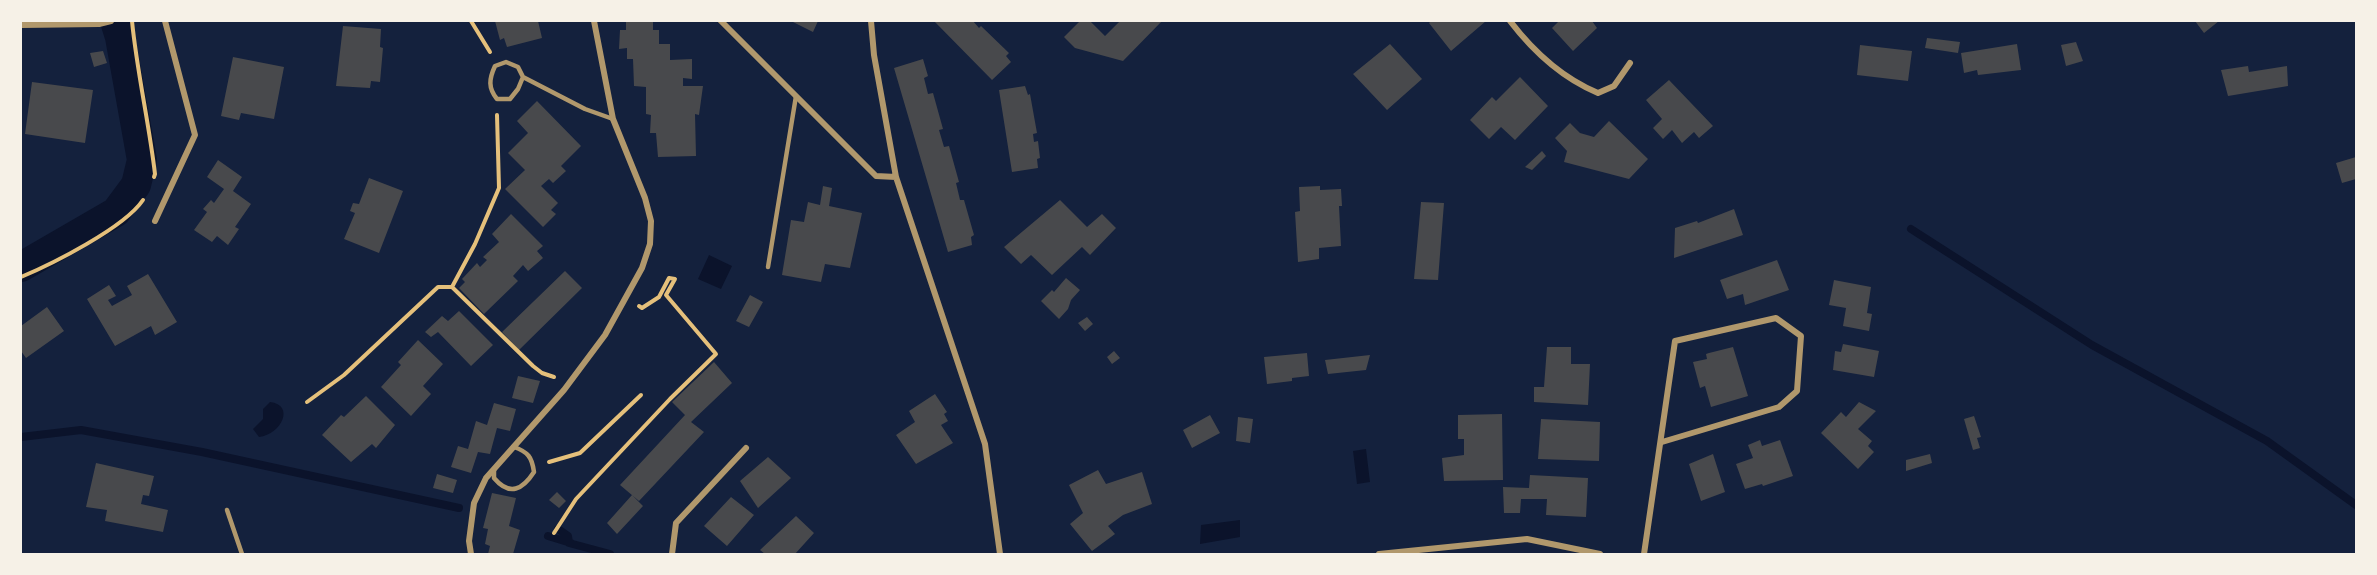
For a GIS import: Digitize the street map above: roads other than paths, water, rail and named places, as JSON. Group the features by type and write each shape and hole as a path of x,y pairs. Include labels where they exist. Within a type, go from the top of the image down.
{"street":[{"path":"21,25 99,24 111,21"},
{"path":"155,221 195,135 165,21"},
{"path":"471,554 469,541 474,504 486,478 568,385 605,335 642,268 650,244 651,221 645,198 613,119 594,21"},
{"path":"721,21 876,176 896,177"},
{"path":"871,21 874,55 896,177 985,444 1000,554"},
{"path":"1510,21 1549,63 1582,86 1598,93 1614,86 1630,63"},
{"path":"1644,554 1675,342 1776,318 1801,336 1797,391 1779,407 1662,442"},
{"path":"672,554 676,523 746,448"},
{"path":"1379,554 1527,539 1600,554"}],"lane":[{"path":"522,77 518,89 510,99 497,99 491,92 490,77 495,66 506,62 518,67 522,77 585,109 613,119"},
{"path":"768,267 796,96"},
{"path":"494,470 494,478 500,485 518,489 527,483 534,472 533,463 524,451 514,447"},
{"path":"227,510 243,554"}],"water":[{"path":"709,255 732,266 721,289 698,279"},
{"path":"270,402 278,404 284,414 274,431 259,437 253,429 263,419 263,409"},
{"path":"1366,449 1370,482 1357,484 1353,451"},
{"path":"1240,520 1240,537 1200,544 1201,525"}],"waterway":[{"path":"21,267 116,212 136,185 142,160 120,37 115,21"},
{"path":"1911,229 2092,345 2267,441 2356,505"},
{"path":"21,437 81,430 202,452 459,508"},
{"path":"558,529 568,536 569,543 610,554"},
{"path":"548,536 571,543"}]}
